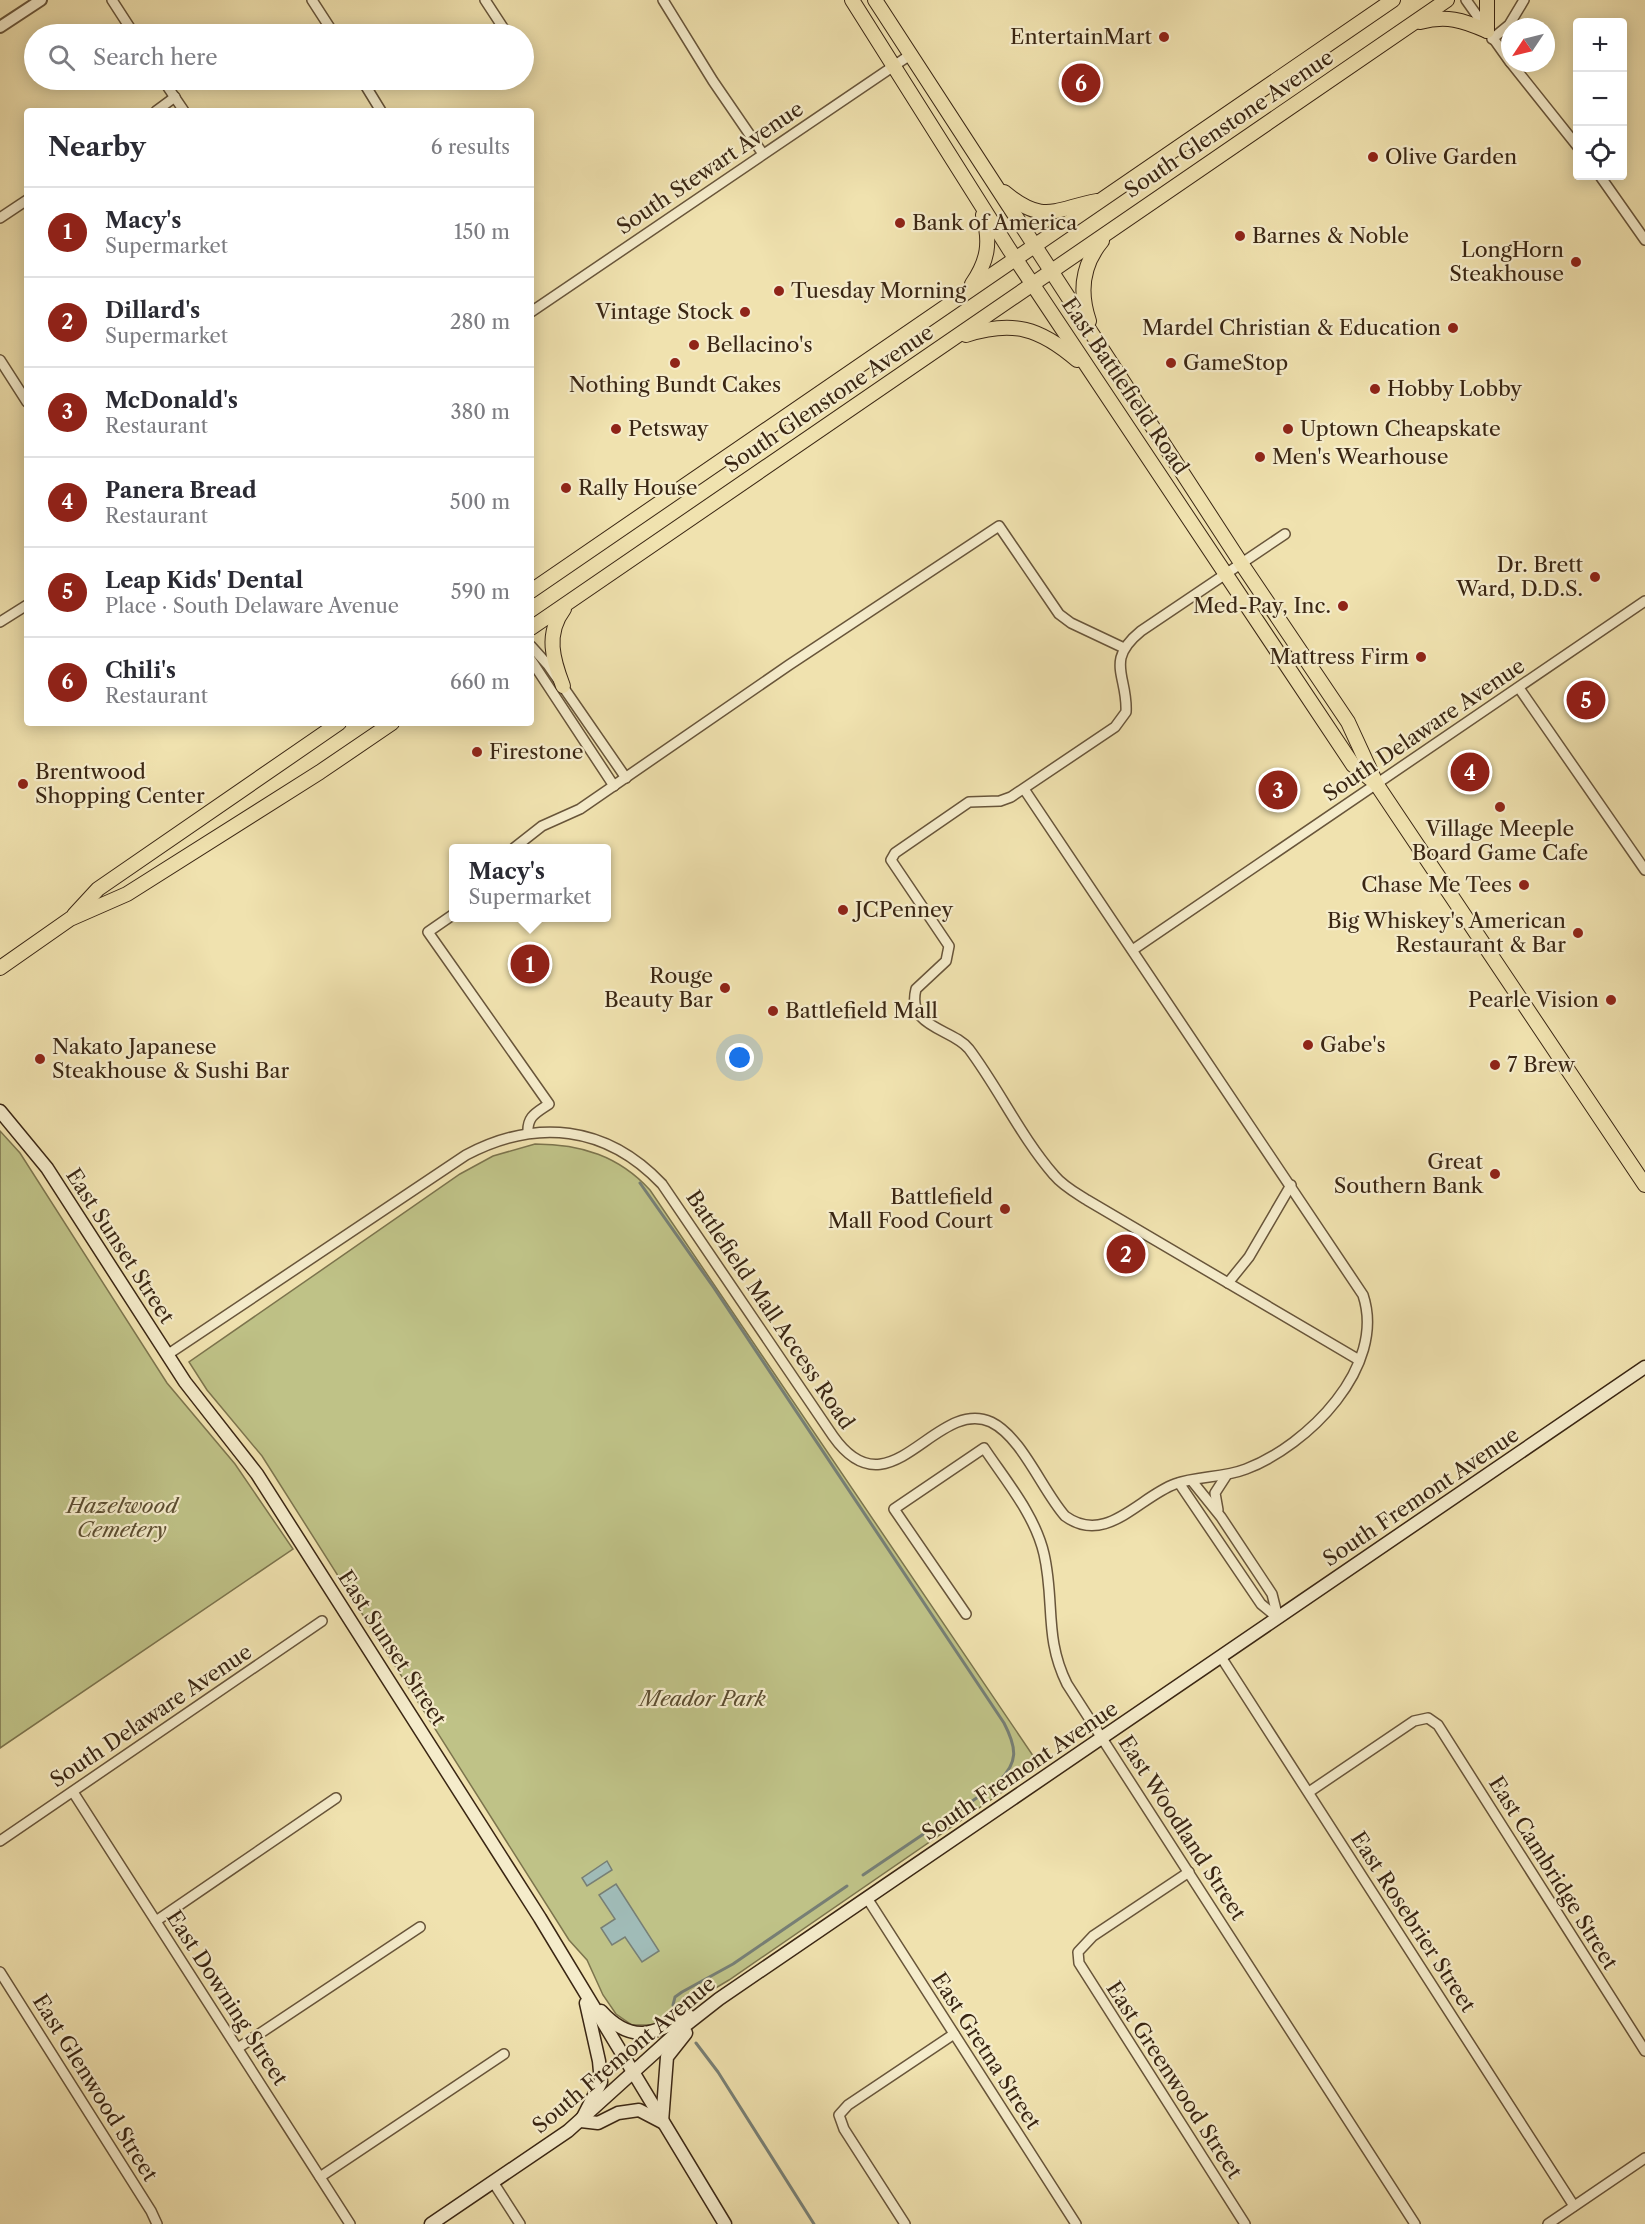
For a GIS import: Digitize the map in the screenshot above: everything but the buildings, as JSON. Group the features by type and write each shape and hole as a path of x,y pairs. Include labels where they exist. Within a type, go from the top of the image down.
{"main road":[{"name":"East Battlefield Road","path":"852,0 978,202 1091,374 1353,765 1377,784"},
{"name":"East Battlefield Road","path":"875,0 1241,563 1348,722 1377,784 1645,1185"},
{"name":"South Glenstone Avenue","path":"534,589 1393,0"},
{"name":"South Glenstone Avenue","path":"534,626 1447,0"},
{"path":"1487,0 1485,17 1489,35"},
{"path":"1412,24 1450,18 1469,22 1489,35"},
{"path":"994,183 1017,203 1032,211 1043,213 1066,210 1102,200"},
{"path":"967,292 981,273 988,251 987,230 978,202"},
{"path":"1094,335 1084,303 1084,277 1094,250 1113,229"},
{"path":"952,340 996,328 1022,327 1053,341 1091,374"},
{"path":"534,578 577,560"},
{"path":"563,686 553,655 552,634 557,619 570,602"},
{"path":"70,919 98,889 335,726"},
{"path":"0,968 70,919 126,894 320,772 388,726"},
{"name":"East Sunset Street","path":"0,1112 46,1168 166,1355 263,1483 381,1665 725,2224"},
{"name":"South Fremont Avenue","path":"431,2224 581,2121 705,2009 1645,1367"},
{"path":"584,1993 613,2025 629,2033 648,2033 664,2029 692,2013 705,2009"},
{"path":"584,1993 599,2061 601,2082 581,2121 598,2123 618,2113 639,2110 662,2122 667,2057 705,2009"}],"street":[{"path":"0,27 41,0"},
{"path":"112,0 128,24"},
{"path":"312,0 328,24"},
{"path":"485,0 501,24"},
{"path":"663,0 713,81 764,154"},
{"path":"1466,0 1501,50"},
{"path":"1489,35 1509,25 1524,0"},
{"name":"South Stewart Avenue","path":"534,310 910,55"},
{"path":"1518,72 1573,141"},
{"path":"170,90 182,108"},
{"path":"368,90 379,108"},
{"path":"160,108 175,97"},
{"path":"1603,180 1645,240"},
{"path":"0,218 24,202"},
{"path":"0,360 24,397"},
{"path":"520,844 542,826 580,809 789,665 999,526 1059,614 1071,623 1125,646"},
{"path":"1285,534 1141,631 1125,646 1119,665 1126,705 1124,718 1115,727 1023,789 1000,801 969,802 892,856 895,867 949,946 946,961 916,989 915,1001 918,1009 929,1025 968,1048 1060,1181 1087,1200 1359,1360"},
{"name":"South Delaware Avenue","path":"1134,949 1645,601"},
{"path":"0,622 24,607"},
{"path":"534,650 563,686 626,778"},
{"path":"534,665 614,786"},
{"path":"1519,688 1645,870"},
{"name":"Battlefield Mall Access Road","path":"166,1355 459,1160 493,1142 528,1133 564,1132 600,1140 623,1151 649,1171 685,1215 839,1445 854,1458 872,1464 889,1463 955,1423 968,1419 983,1419 996,1425 1012,1440 1065,1516 1078,1523 1092,1526 1116,1520 1166,1488 1179,1483 1226,1476 1266,1460 1305,1434 1333,1405 1359,1360 1368,1318 1364,1295 1134,949 1023,789"},
{"path":"449,917 428,932 549,1104 530,1117 528,1133"},
{"path":"1228,1283 1249,1257 1291,1185"},
{"name":"East Woodland Street","path":"966,1614 894,1509 984,1448 1036,1529 1047,1571 1049,1623 1055,1655 1068,1684 1415,2224"},
{"path":"1221,1518 1215,1493 1226,1476"},
{"path":"1192,1481 1221,1518 1272,1594 1278,1618"},
{"path":"1179,1483 1260,1602 1278,1618"},
{"name":"South Delaware Avenue","path":"0,1841 322,1621"},
{"name":"East Rosebrier Street","path":"1221,1657 1574,2206"},
{"name":"East Cambridge Street","path":"1309,1792 1414,1721 1428,1718 1438,1725 1645,2051"},
{"name":"East Downing Street","path":"73,1792 350,2224"},
{"path":"156,1921 336,1797"},
{"name":"East Greenwood Street","path":"1189,1872 1093,1936 1078,1952 1079,1963 1245,2224"},
{"name":"East Gretna Street","path":"867,1898 1076,2224"},
{"path":"238,2048 420,1927"},
{"name":"East Glenwood Street","path":"0,1972 152,2211 157,2224"},
{"path":"905,2224 844,2128 839,2115 848,2105 954,2034"},
{"path":"320,2177 504,2054"},
{"path":"1548,2224 1645,2158"},
{"path":"493,2182 520,2224"}],"green space":[{"name":"Hazelwood Cemetery","path":"0,1131 20,1153 167,1383 235,1464 293,1549 0,1748"},
{"name":"Meador Park","path":"535,1144 568,1146 598,1154 625,1168 650,1190 1040,1766 729,1980 654,2025 632,2025 616,2014 603,1995 587,1960 569,1940 262,1456 207,1390 189,1362 460,1174 493,1156"}],"water":[{"path":"607,1861 612,1870 587,1886 582,1878"},
{"path":"616,1884 659,1951 642,1962 625,1937 612,1945 601,1928 615,1919 599,1895"}],"waterway":[{"path":"640,1183 714,1288 1004,1723 1014,1755 1009,1769 997,1783"},
{"path":"863,1875 984,1793"},
{"path":"673,2005 675,1997 682,1992 733,1964 847,1886"},
{"path":"696,2043 718,2072 814,2224"}],"place":[{"name":"EntertainMart","path":"1164,37"},
{"name":"Chili's","path":"1081,83"},
{"name":"Olive Garden","path":"1373,157"},
{"name":"Bank of America","path":"900,223"},
{"name":"Barnes & Noble","path":"1240,236"},
{"name":"LongHorn Steakhouse","path":"1576,262"},
{"name":"Tuesday Morning","path":"779,291"},
{"name":"Vintage Stock","path":"745,312"},
{"name":"Mardel Christian & Education","path":"1453,328"},
{"name":"Bellacino's","path":"694,345"},
{"name":"Nothing Bundt Cakes","path":"675,363"},
{"name":"GameStop","path":"1171,363"},
{"name":"Hobby Lobby","path":"1375,389"},
{"name":"Petsway","path":"616,429"},
{"name":"Uptown Cheapskate","path":"1288,429"},
{"name":"Men's Wearhouse","path":"1260,457"},
{"name":"Rally House","path":"566,488"},
{"name":"Dr. Brett Ward, D.D.S.","path":"1595,577"},
{"name":"Med-Pay, Inc.","path":"1343,606"},
{"name":"Mattress Firm","path":"1421,657"},
{"name":"Leap Kids' Dental","path":"1586,700"},
{"name":"Firestone","path":"477,752"},
{"name":"Panera Bread","path":"1470,772"},
{"name":"Brentwood Shopping Center","path":"23,784"},
{"name":"McDonald's","path":"1278,790"},
{"name":"Village Meeple Board Game Cafe","path":"1500,807"},
{"name":"Chase Me Tees","path":"1524,885"},
{"name":"JCPenney","path":"843,910"},
{"name":"Big Whiskey's American Restaurant & Bar","path":"1578,933"},
{"name":"Macy's","path":"530,964"},
{"name":"Rouge Beauty Bar","path":"725,988"},
{"name":"Pearle Vision","path":"1611,1000"},
{"name":"Battlefield Mall","path":"773,1011"},
{"name":"Gabe's","path":"1308,1045"},
{"name":"Nakato Japanese Steakhouse & Sushi Bar","path":"40,1059"},
{"name":"7 Brew","path":"1495,1065"},
{"name":"Great Southern Bank","path":"1495,1174"},
{"name":"Battlefield Mall Food Court","path":"1005,1209"},
{"name":"Dillard's","path":"1126,1254"}]}
